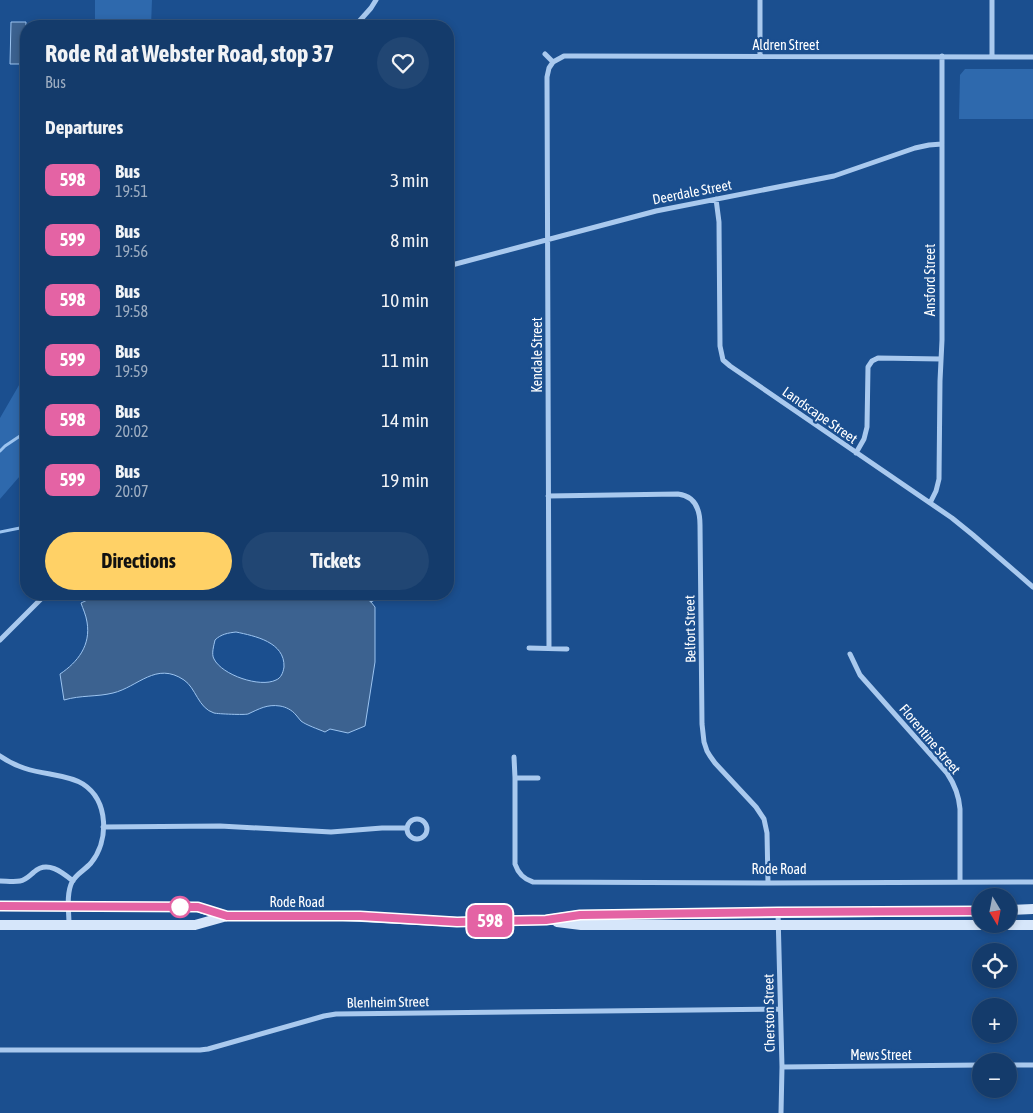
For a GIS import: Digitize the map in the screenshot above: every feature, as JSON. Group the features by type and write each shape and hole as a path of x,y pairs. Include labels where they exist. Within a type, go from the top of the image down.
{"main road":[{"name":"Rode Road","path":"0,906 198,907 227,916"},
{"path":"1018,910 1033,909"},
{"name":"Rode Road","path":"0,924 195,925 227,916 360,916 457,922 546,920 580,915 972,910"},
{"name":"Rode Road","path":"546,920 580,925 1033,925"}],"street":[{"path":"360,20 376,0"},
{"path":"760,0 760,56"},
{"path":"992,0 992,56"},
{"path":"545,54 553,62"},
{"name":"Aldren Street","path":"553,62 559,58 569,56 1033,57"},
{"name":"Ansford Street","path":"930,503 939,479 940,360 942,340 942,56"},
{"name":"Kendale Street","path":"548,648 547,77 553,62"},
{"name":"Deerdale Street","path":"454,264 656,211 834,176 915,148 942,144"},
{"name":"Landscape Street","path":"716,199 719,222 720,346 723,360 930,503 973,535 1033,586"},
{"path":"856,453 864,439 867,427 868,367 870,362 878,358 940,360"},
{"name":"Belfort Street","path":"548,496 678,494 689,497 696,503 700,513 702,724 704,742 706,750 715,763 756,807 764,819 767,833 768,883"},
{"path":"0,640 40,600"},
{"path":"529,648 567,649"},
{"name":"Florentine Street","path":"850,654 860,675 947,774 955,787 960,802 960,881"},
{"path":"0,756 8,762 25,769 82,783 98,799 102,812 102,838 98,852 90,864 73,881 70,889 69,924"},
{"path":"514,757 515,778 538,778"},
{"name":"Rode Road","path":"515,778 515,860 518,872 525,879 537,882 1033,882"},
{"path":"103,826 220,826 331,832 407,828"},
{"path":"0,881 21,881 36,870 47,867 56,869 73,881"},
{"name":"Cherston Street","path":"778,912 782,1067 781,1113"},
{"name":"Blenheim Street","path":"0,1050 200,1050 336,1014 780,1009"},
{"name":"Mews Street","path":"782,1067 972,1065"},
{"path":"1017,1065 1033,1065"}],"shaded area":[{"path":"95,0 152,0 151,20 95,20"},
{"path":"11,22 20,22 20,64 10,64"},
{"path":"965,69 1033,69 1033,119 959,119 960,75"},
{"path":"20,383 20,476 0,499 0,418"},
{"path":"87,600 369,600 375,607 375,662 365,726 348,733 330,729 325,732 301,721 289,709 282,706 263,707 248,714 214,713 204,707 192,688 184,680 165,673 147,677 113,693 64,700 60,674 78,658 85,645 88,630 81,603","holes":["236,632 260,638 274,646 283,658 284,667 279,678 276,680 269,682 251,681 233,675 218,665 214,659 215,640 220,636"]}],"waterway":[{"path":"0,451 20,436"},
{"path":"0,532 20,528"}],"bus line":[{"name":"598","path":"0,906 198,907 227,916 360,916 457,922 546,920 580,915 972,911"}]}
